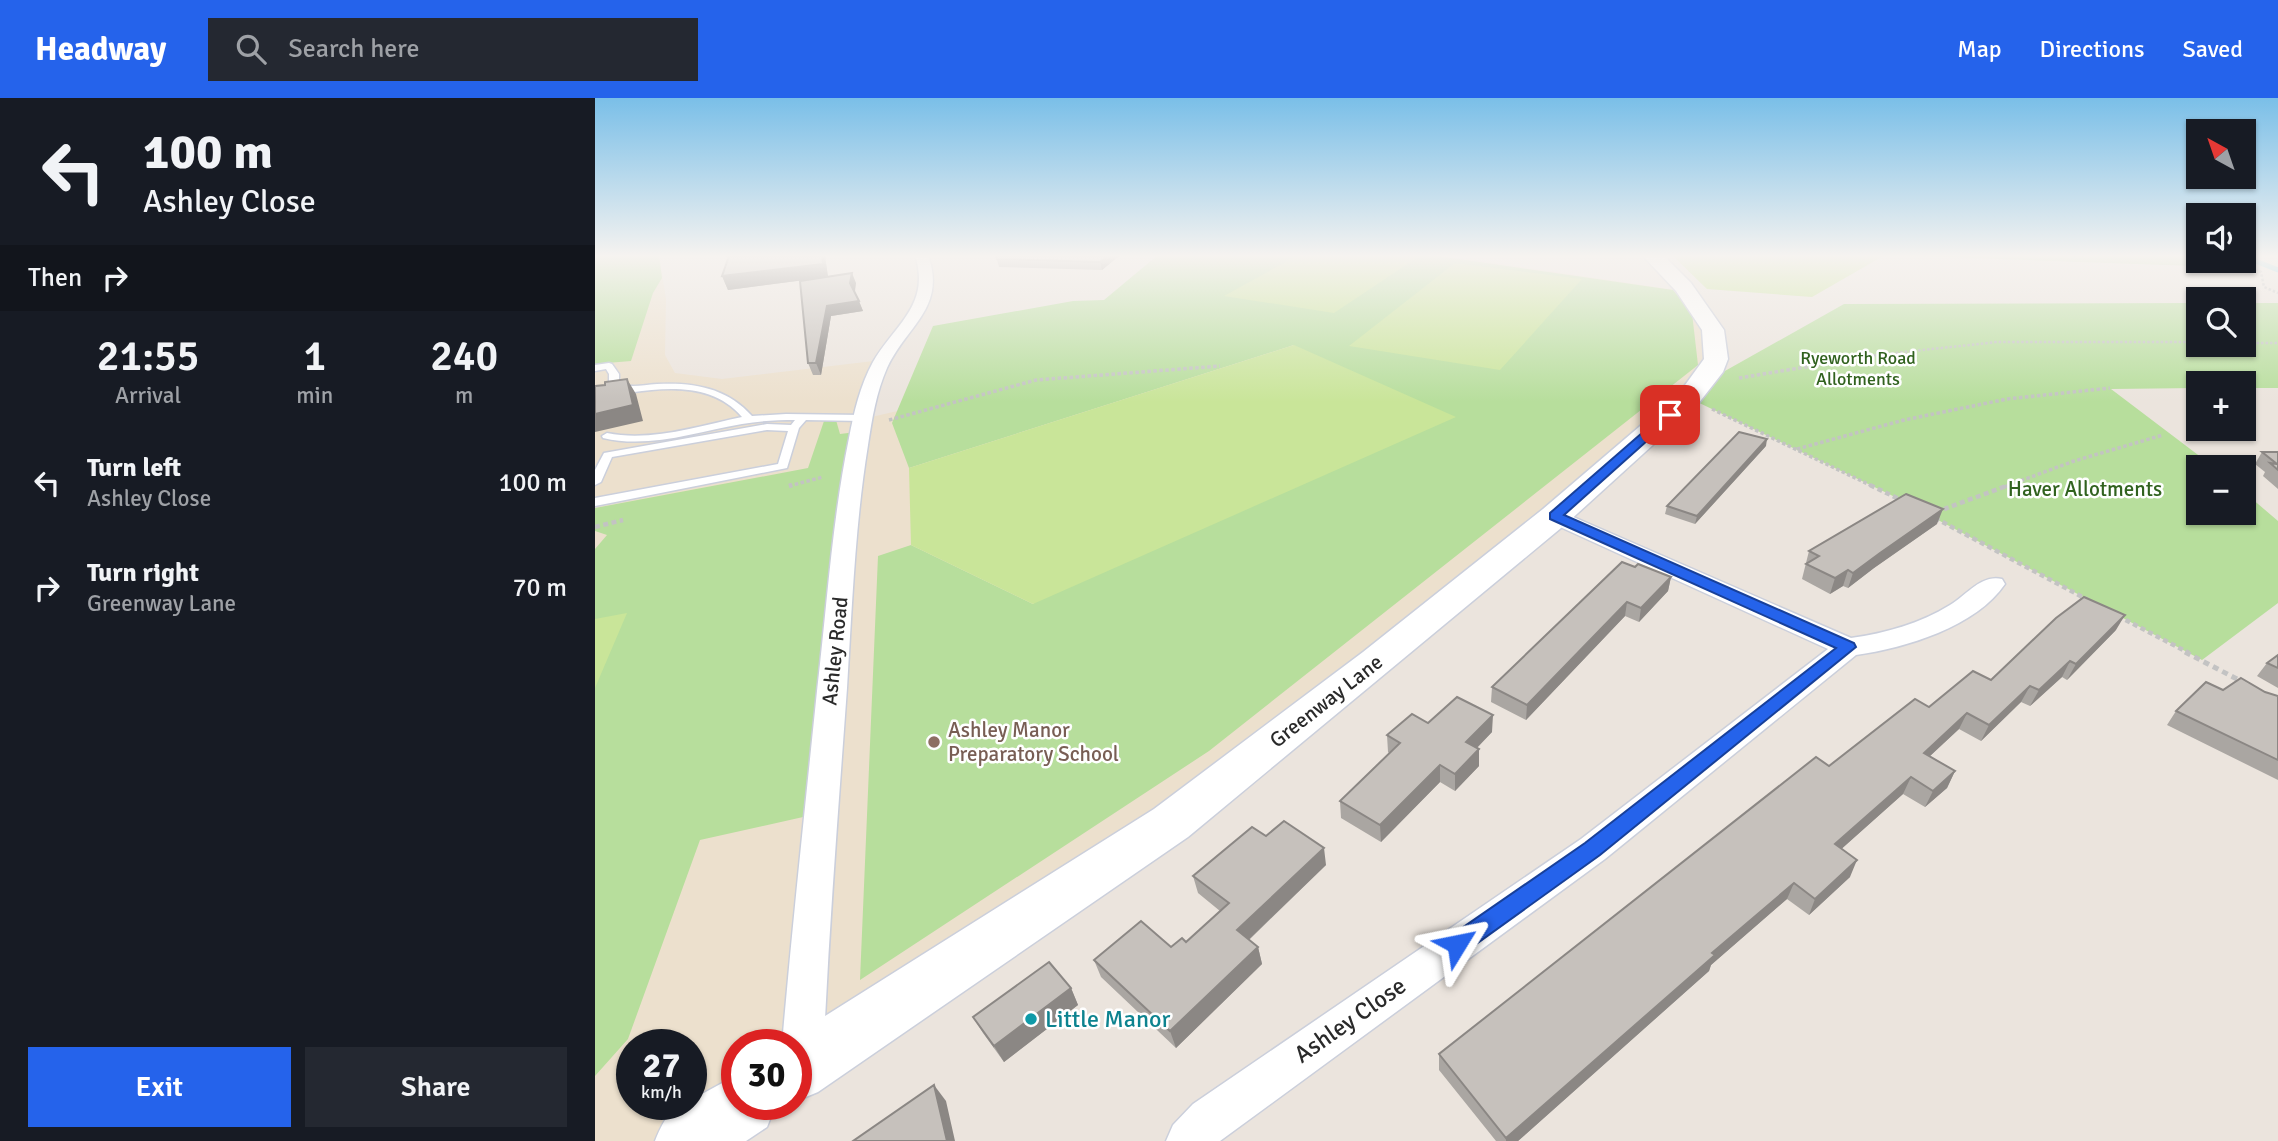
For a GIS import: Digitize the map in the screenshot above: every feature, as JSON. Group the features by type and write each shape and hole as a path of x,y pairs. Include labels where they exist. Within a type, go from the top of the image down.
{"street":[{"name":"Ashley Road","path":"802,1029 850,502 862,419 869,391 882,360 922,304"},
{"name":"Greenway Lane","path":"812,1060 1171,823 1377,661 1555,516 1695,391 1716,359 1713,330 1695,304"},
{"path":"1555,516 1848,647 1883,643 1925,630 1961,611 1993,584"},
{"name":"Ashley Close","path":"1189,1141 1209,1120 1593,849 1848,647"},
{"path":"688,1141 721,1119"}],"lane":[{"path":"595,368 609,366 614,374 614,386 628,391"},
{"path":"595,395 681,388 716,391 738,404 750,420"},
{"path":"595,502 783,466 794,428 802,418"},
{"path":"595,450 630,439 750,420 862,419"},
{"path":"595,482 598,470 608,455 767,427 794,428"},
{"path":"607,436 630,439"}],"path":[{"path":"1695,391 1804,366 1966,344 2071,340 2186,342"},
{"path":"2256,343 2278,343"},
{"path":"862,419 890,420 1036,380 1220,366"},
{"path":"1796,450 1904,420 2007,399 2110,388"},
{"path":"1695,391 1796,450 1909,504"},
{"path":"2092,602 1929,515 2074,461 2163,435"},
{"path":"2116,615 2237,679"}],"shaded area":[{"name":"Ashley Manor Preparatory School","path":"595,304 666,304 665,355 675,373 722,379 882,360 863,419 1005,386 1101,304 1696,304 1713,330 1710,372 1171,823 812,1036 812,1029 721,1029 721,1116 688,1141 595,1141"}],"green space":[{"path":"595,304 650,304 631,361 595,364"},
{"path":"1058,304 1684,304 1692,313 1698,365 1209,751 860,980 878,556 911,545 1033,604 1294,345 909,468 892,423 933,326"},
{"path":"1274,304 1348,304 1334,313"},
{"path":"1403,304 1560,304 1500,370 1349,346"},
{"path":"1844,304 2186,304 2186,357 2256,357 2256,304 2278,304 2278,388 2256,388 2256,371 2186,371 2186,388 2111,389 2198,455 2186,455 2186,525 2256,525 2256,502 2278,521 2278,603 2202,660 1889,494 1689,398 1700,385"},
{"path":"1294,345 1456,417 1033,604 911,545 909,468"},
{"path":"836,420 840,434 856,432 812,815 700,840 632,1029 616,1029 616,1052 595,1076 595,549 607,535 595,531 595,508 808,468 824,421"},
{"path":"627,613 595,688 595,619"}],"building":[{"path":"802,304 842,304 827,306 816,363 808,363"},
{"path":"627,379 633,405 595,414 595,386"},
{"path":"1739,432 1767,439 1697,516 1667,506"},
{"path":"2262,452 2278,452 2278,470 2270,463 2277,464"},
{"path":"1906,494 1943,509 1853,573 1848,570 1835,578 1806,564 1819,556 1809,551"},
{"path":"1622,562 1635,567 1638,564 1671,577 1641,608 1627,602 1527,705 1492,687"},
{"path":"2084,597 2125,615 2076,664 2070,661 2039,690 2030,686 1989,725 1967,713 1924,753 1955,771 1933,791 1911,777 1835,844 1857,860 1815,899 1794,883 1506,1138 1439,1054 1816,757 1829,766 1915,699 1929,707 1973,671 1991,680 2056,618"},
{"path":"2278,655 2278,668 2267,663"},
{"path":"2241,678 2278,696 2278,760 2176,711 2206,682 2223,690"},
{"path":"1457,697 1493,715 1466,742 1479,749 1455,774 1440,765 1380,825 1340,801 1400,743 1387,735 1412,714 1428,723"},
{"path":"1284,821 1324,848 1237,930 1258,947 1170,1031 1094,960 1141,921 1171,947 1182,938 1186,942 1229,903 1193,876 1252,827 1266,836"},
{"path":"1049,962 1071,988 994,1046 973,1017"},
{"path":"934,1085 947,1141 853,1141"}],"place":[{"name":"Ashley Manor Preparatory School","path":"934,742"},
{"name":"Little Manor","path":"1031,1019"}],"route":[{"path":"1457,944 1593,849 1848,647 1555,516 1670,415"}],"park label":[{"name":"Ryeworth Road Allotments","path":"1858,368"},
{"name":"Haver Allotments","path":"2085,489"}]}
